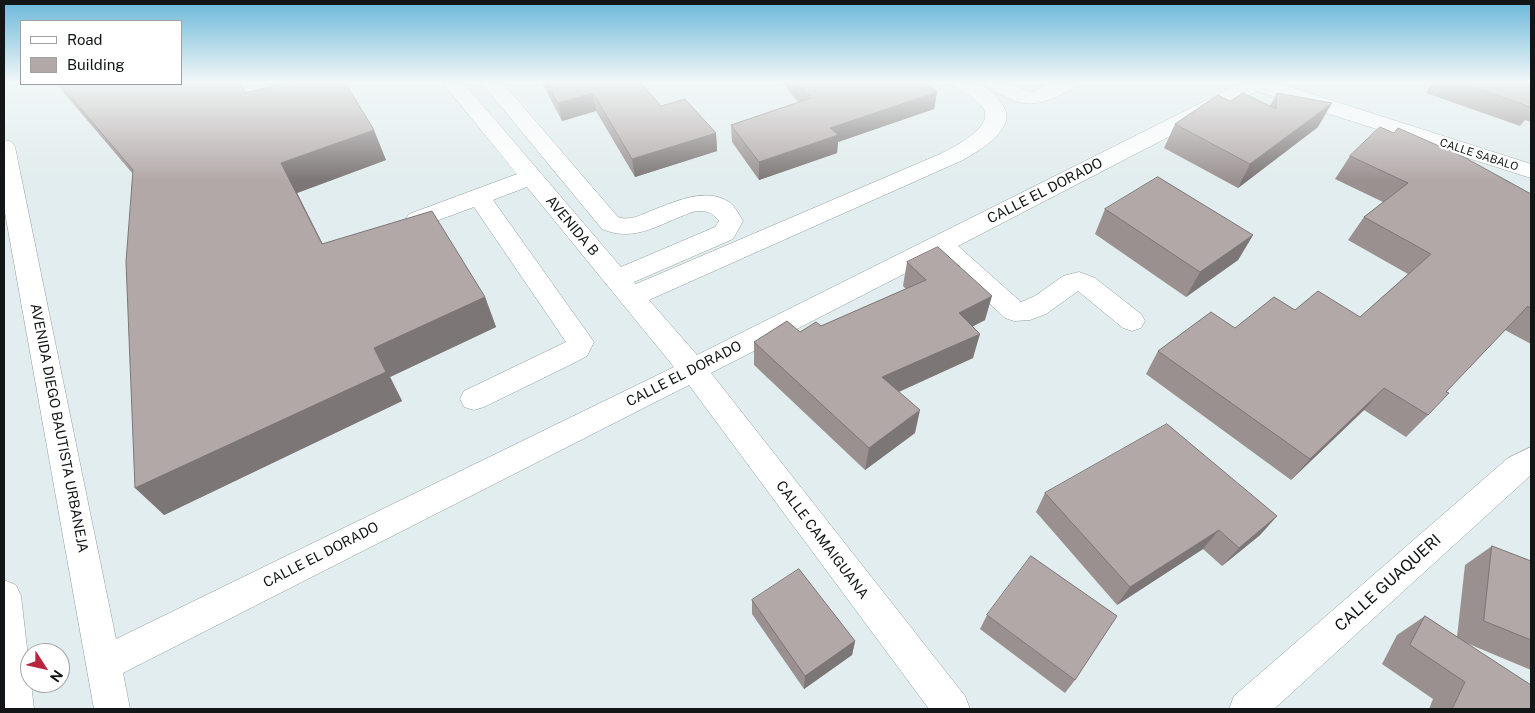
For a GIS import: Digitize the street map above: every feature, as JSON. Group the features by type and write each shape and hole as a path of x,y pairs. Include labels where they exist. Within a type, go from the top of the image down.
{"street":[{"name":"AVENIDA B","path":"478,114 693,370"},
{"path":"518,114 610,223 621,227 643,224 688,205 703,202 715,205 727,212 731,221 724,233 624,288"},
{"path":"624,288 948,159 978,142 996,120 996,114"},
{"name":"CALLE EL DORADO","path":"105,663 693,370 1196,114"},
{"name":"CALLE SABALO","path":"1348,114 1531,171"},
{"name":"AVENIDA DIEGO BAUTISTA URBANEJA","path":"4,147 105,663 112,709"},
{"path":"416,220 530,177"},
{"path":"474,399 566,355 577,349 580,342 480,197"},
{"path":"941,244 1014,311 1022,313 1031,311 1072,282 1079,281 1086,284 1132,321"},
{"name":"CALLE CAMAIGUANA","path":"693,370 952,709"},
{"name":"CALLE GUAQUERI","path":"1247,709 1519,467 1531,460"},
{"path":"4,596 11,702"}],"building":[{"path":"86,114 364,114 374,130 281,163 322,244 432,211 485,297 374,348 386,372 135,488 126,262 133,170"},
{"path":"606,114 699,114 716,133 632,159"},
{"path":"763,114 871,114 830,128 838,135 759,162 731,125"},
{"path":"1189,114 1317,114 1250,164 1175,124"},
{"path":"1380,127 1394,133 1398,128 1462,156 1531,194 1531,309 1528,306 1446,392 1449,393 1428,415 1384,388 1310,459 1158,351 1211,312 1235,328 1274,297 1295,310 1318,291 1360,317 1431,254 1364,217 1408,183 1350,156"},
{"path":"1158,177 1253,235 1200,272 1105,209"},
{"path":"938,247 992,296 959,313 980,334 882,377 920,410 869,448 754,342 787,321 800,332 816,322 821,326 926,280 907,262"},
{"path":"1167,424 1277,516 1239,548 1219,530 1130,587 1045,493"},
{"path":"1492,546 1531,561 1531,640 1484,621"},
{"path":"1031,556 1117,616 1075,680 987,615"},
{"path":"799,569 855,641 805,676 752,600"},
{"path":"1425,616 1531,685 1531,709 1452,709 1465,682 1410,645"}]}
